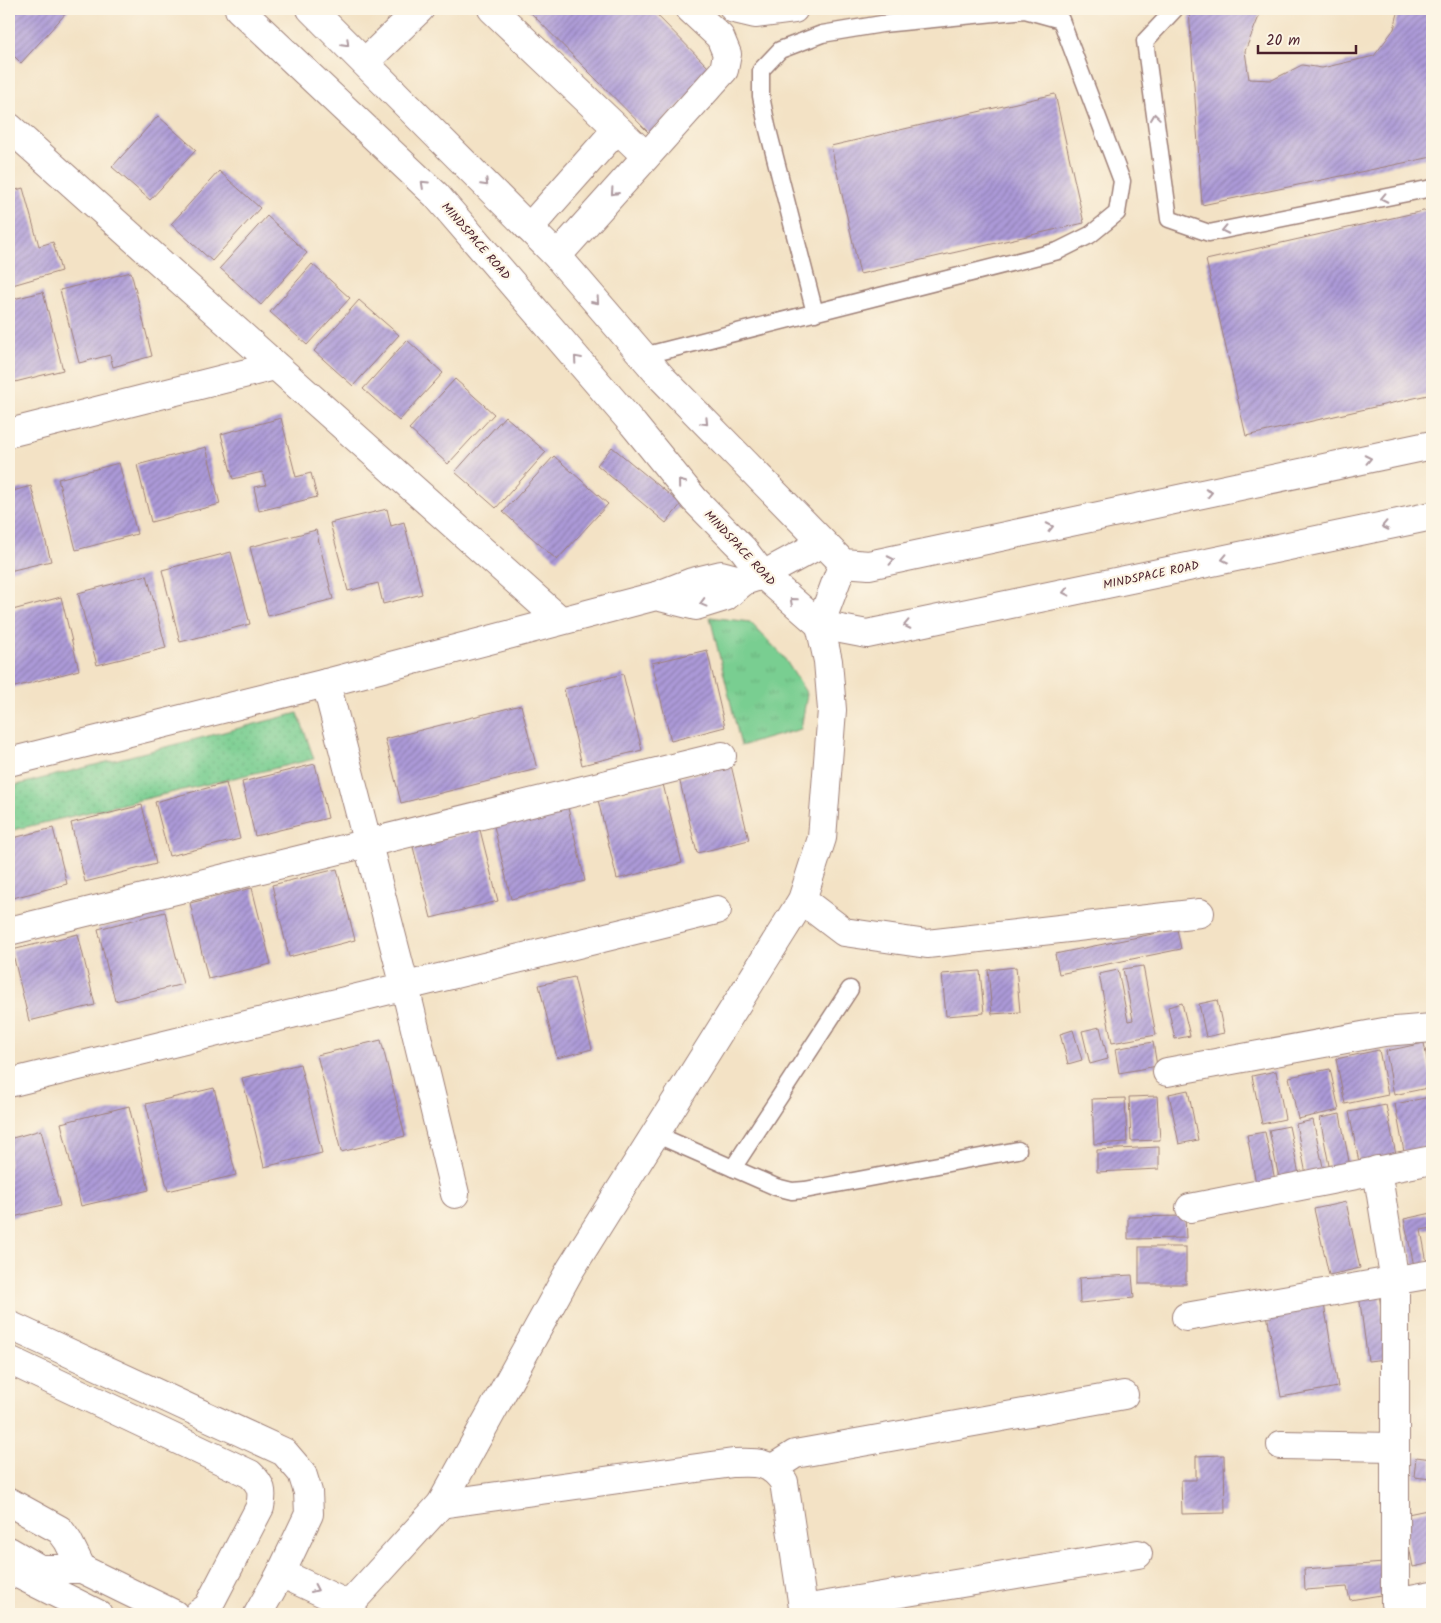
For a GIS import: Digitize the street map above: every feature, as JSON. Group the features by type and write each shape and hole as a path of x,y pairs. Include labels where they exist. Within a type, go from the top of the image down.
{"street":[{"name":"MINDSPACE ROAD","path":"239,9 436,195 633,424 694,499 742,549 753,578 820,625 867,634 1432,516"},
{"path":"311,9 557,256 664,379 843,563 869,565 1432,445"},
{"path":"365,62 420,9"},
{"path":"492,9 646,156"},
{"path":"557,256 724,70 727,54 720,37 690,9"},
{"path":"734,9 755,14 794,9"},
{"path":"9,128 560,620"},
{"path":"529,228 617,129"},
{"path":"9,433 275,366"},
{"path":"9,762 326,683 656,596 692,582 721,575 753,578 822,543"},
{"path":"281,1573 346,1610 442,1504 570,1270 802,900 822,838 832,710 828,660 820,625 843,563"},
{"path":"326,683 366,843 405,987 455,1194"},
{"path":"9,931 722,756"},
{"path":"802,900 844,932 926,944 1200,913"},
{"path":"9,1083 717,910"},
{"path":"1168,1072 1384,1032 1432,1028"},
{"path":"1190,1208 1432,1160"},
{"path":"1377,1170 1395,1282 1394,1447 1396,1608 1432,1595"},
{"path":"1186,1317 1395,1282 1432,1274"},
{"path":"9,1326 284,1452 302,1473 308,1492 309,1514 281,1573 266,1612"},
{"path":"9,1360 250,1474 258,1481 262,1490 260,1507 208,1607 198,1614"},
{"path":"113,1409 126,1380"},
{"path":"773,1468 795,1454 1124,1395"},
{"path":"1281,1445 1394,1447"},
{"path":"442,1504 733,1463 754,1462 773,1468 784,1482 803,1612 1138,1554"},
{"path":"9,1502 60,1530 68,1541 82,1569"},
{"path":"9,1551 40,1569 82,1569 174,1614"},
{"path":"9,1570 98,1614"}],"lane":[{"path":"1175,9 1145,42 1169,219 1209,234 1432,188"},
{"path":"643,356 815,313 1058,250 1090,235 1117,213 1122,182 1061,20 1025,10 882,24 822,34 780,50 761,70 761,96 767,126 815,313"},
{"path":"733,1168 850,989"},
{"path":"655,1134 776,1187 792,1191 806,1190 1018,1150"}],"green space":[{"path":"710,617 750,622 783,656 807,694 801,729 741,746"},
{"path":"298,713 314,759 9,831 9,787"}],"building":[{"path":"9,9 66,9 68,11 21,63 9,51"},
{"path":"527,9 651,9 713,72 650,134"},
{"path":"1189,9 1262,9 1245,51 1249,79 1272,80 1302,65 1322,68 1374,56 1394,29 1399,9 1432,9 1432,157 1202,205"},
{"path":"1055,94 1084,223 860,274 831,146"},
{"path":"158,116 196,150 150,200 112,167"},
{"path":"219,171 260,208 212,261 171,224"},
{"path":"23,188 39,246 53,242 61,271 9,286 9,192"},
{"path":"1432,209 1432,394 1246,436 1206,260"},
{"path":"267,216 307,253 261,305 220,268"},
{"path":"312,264 350,298 307,345 270,312"},
{"path":"131,272 152,356 113,367 110,355 79,363 60,290"},
{"path":"43,292 63,370 11,383 9,372 9,300"},
{"path":"359,300 399,335 353,386 314,351"},
{"path":"407,340 443,373 399,421 363,389"},
{"path":"455,379 494,414 448,464 409,429"},
{"path":"505,416 546,452 496,508 455,472"},
{"path":"281,418 296,477 311,473 317,497 259,511 254,487 266,485 262,472 233,479 221,434"},
{"path":"206,447 220,504 151,522 137,465"},
{"path":"612,447 681,504 666,523 597,465"},
{"path":"554,456 608,504 557,560 503,512"},
{"path":"119,463 137,534 76,550 58,479"},
{"path":"31,486 51,561 9,571 9,492"},
{"path":"387,509 391,526 404,522 422,594 383,604 378,583 348,591 330,523"},
{"path":"316,530 333,599 268,616 250,547"},
{"path":"231,552 250,624 180,642 162,570"},
{"path":"147,575 166,648 97,665 78,593"},
{"path":"61,597 79,670 11,688 9,677 9,611"},
{"path":"707,650 725,727 671,741 652,663"},
{"path":"623,674 642,750 582,765 564,689"},
{"path":"521,705 537,769 401,803 385,739"},
{"path":"315,764 328,818 255,836 242,782"},
{"path":"731,765 749,840 697,853 679,778"},
{"path":"226,783 240,839 169,856 155,802"},
{"path":"663,784 682,863 617,879 598,800"},
{"path":"142,805 156,864 85,882 71,823"},
{"path":"568,808 585,881 511,899 494,826"},
{"path":"53,828 67,884 9,899 9,839"},
{"path":"480,830 498,901 431,918 413,847"},
{"path":"337,869 355,940 289,957 272,885"},
{"path":"252,888 271,964 208,979 190,903"},
{"path":"165,912 183,984 115,1001 98,929"},
{"path":"1177,929 1181,949 1059,974 1055,954"},
{"path":"78,934 95,1005 29,1021 12,950"},
{"path":"1143,966 1156,1035 1112,1043 1099,974 1118,970 1128,1021 1133,1020 1123,969"},
{"path":"1016,967 1020,1012 992,1014 988,970"},
{"path":"980,971 984,1013 946,1016 942,974"},
{"path":"574,977 592,1049 557,1058 539,985"},
{"path":"1217,1000 1224,1033 1206,1037 1199,1004"},
{"path":"1182,1003 1190,1036 1175,1039 1168,1007"},
{"path":"1100,1027 1108,1059 1090,1064 1082,1031"},
{"path":"1073,1030 1082,1060 1068,1064 1060,1034"},
{"path":"381,1040 405,1136 341,1152 317,1055"},
{"path":"1153,1042 1157,1066 1119,1073 1115,1049"},
{"path":"1424,1043 1432,1087 1394,1095 1386,1051"},
{"path":"1379,1050 1388,1095 1345,1104 1336,1059"},
{"path":"300,1064 322,1153 264,1167 242,1078"},
{"path":"1330,1069 1339,1110 1298,1119 1289,1077"},
{"path":"1276,1071 1285,1119 1262,1124 1252,1076"},
{"path":"214,1088 236,1175 168,1191 146,1104"},
{"path":"1188,1090 1198,1140 1179,1144 1169,1094"},
{"path":"1157,1096 1160,1140 1131,1141 1129,1097"},
{"path":"1430,1097 1432,1107 1432,1146 1404,1152 1395,1104"},
{"path":"1125,1098 1127,1142 1094,1144 1092,1099"},
{"path":"1386,1105 1396,1155 1359,1162 1349,1112"},
{"path":"129,1106 149,1190 81,1206 61,1123"},
{"path":"1340,1114 1351,1172 1331,1176 1320,1118"},
{"path":"1313,1120 1325,1176 1307,1179 1296,1124"},
{"path":"1289,1126 1300,1179 1280,1183 1269,1130"},
{"path":"41,1130 60,1206 9,1218 9,1139"},
{"path":"1265,1132 1276,1185 1257,1189 1247,1135"},
{"path":"1159,1147 1159,1169 1097,1172 1097,1150"},
{"path":"1346,1202 1360,1268 1329,1275 1314,1209"},
{"path":"1432,1213 1432,1228 1421,1230 1427,1263 1414,1266 1404,1219"},
{"path":"1185,1216 1186,1238 1128,1239 1128,1217"},
{"path":"1139,1247 1186,1247 1186,1284 1139,1284"},
{"path":"1132,1275 1134,1298 1080,1303 1079,1278"},
{"path":"1379,1292 1387,1359 1368,1361 1359,1295"},
{"path":"1324,1304 1338,1387 1281,1397 1267,1314"},
{"path":"1224,1455 1225,1513 1182,1514 1181,1480 1196,1480 1196,1456"},
{"path":"1416,1457 1432,1459 1432,1479 1414,1477"},
{"path":"1432,1509 1432,1563 1413,1567 1403,1515"},
{"path":"1384,1563 1387,1594 1350,1600 1347,1587 1305,1590 1304,1569"}]}
